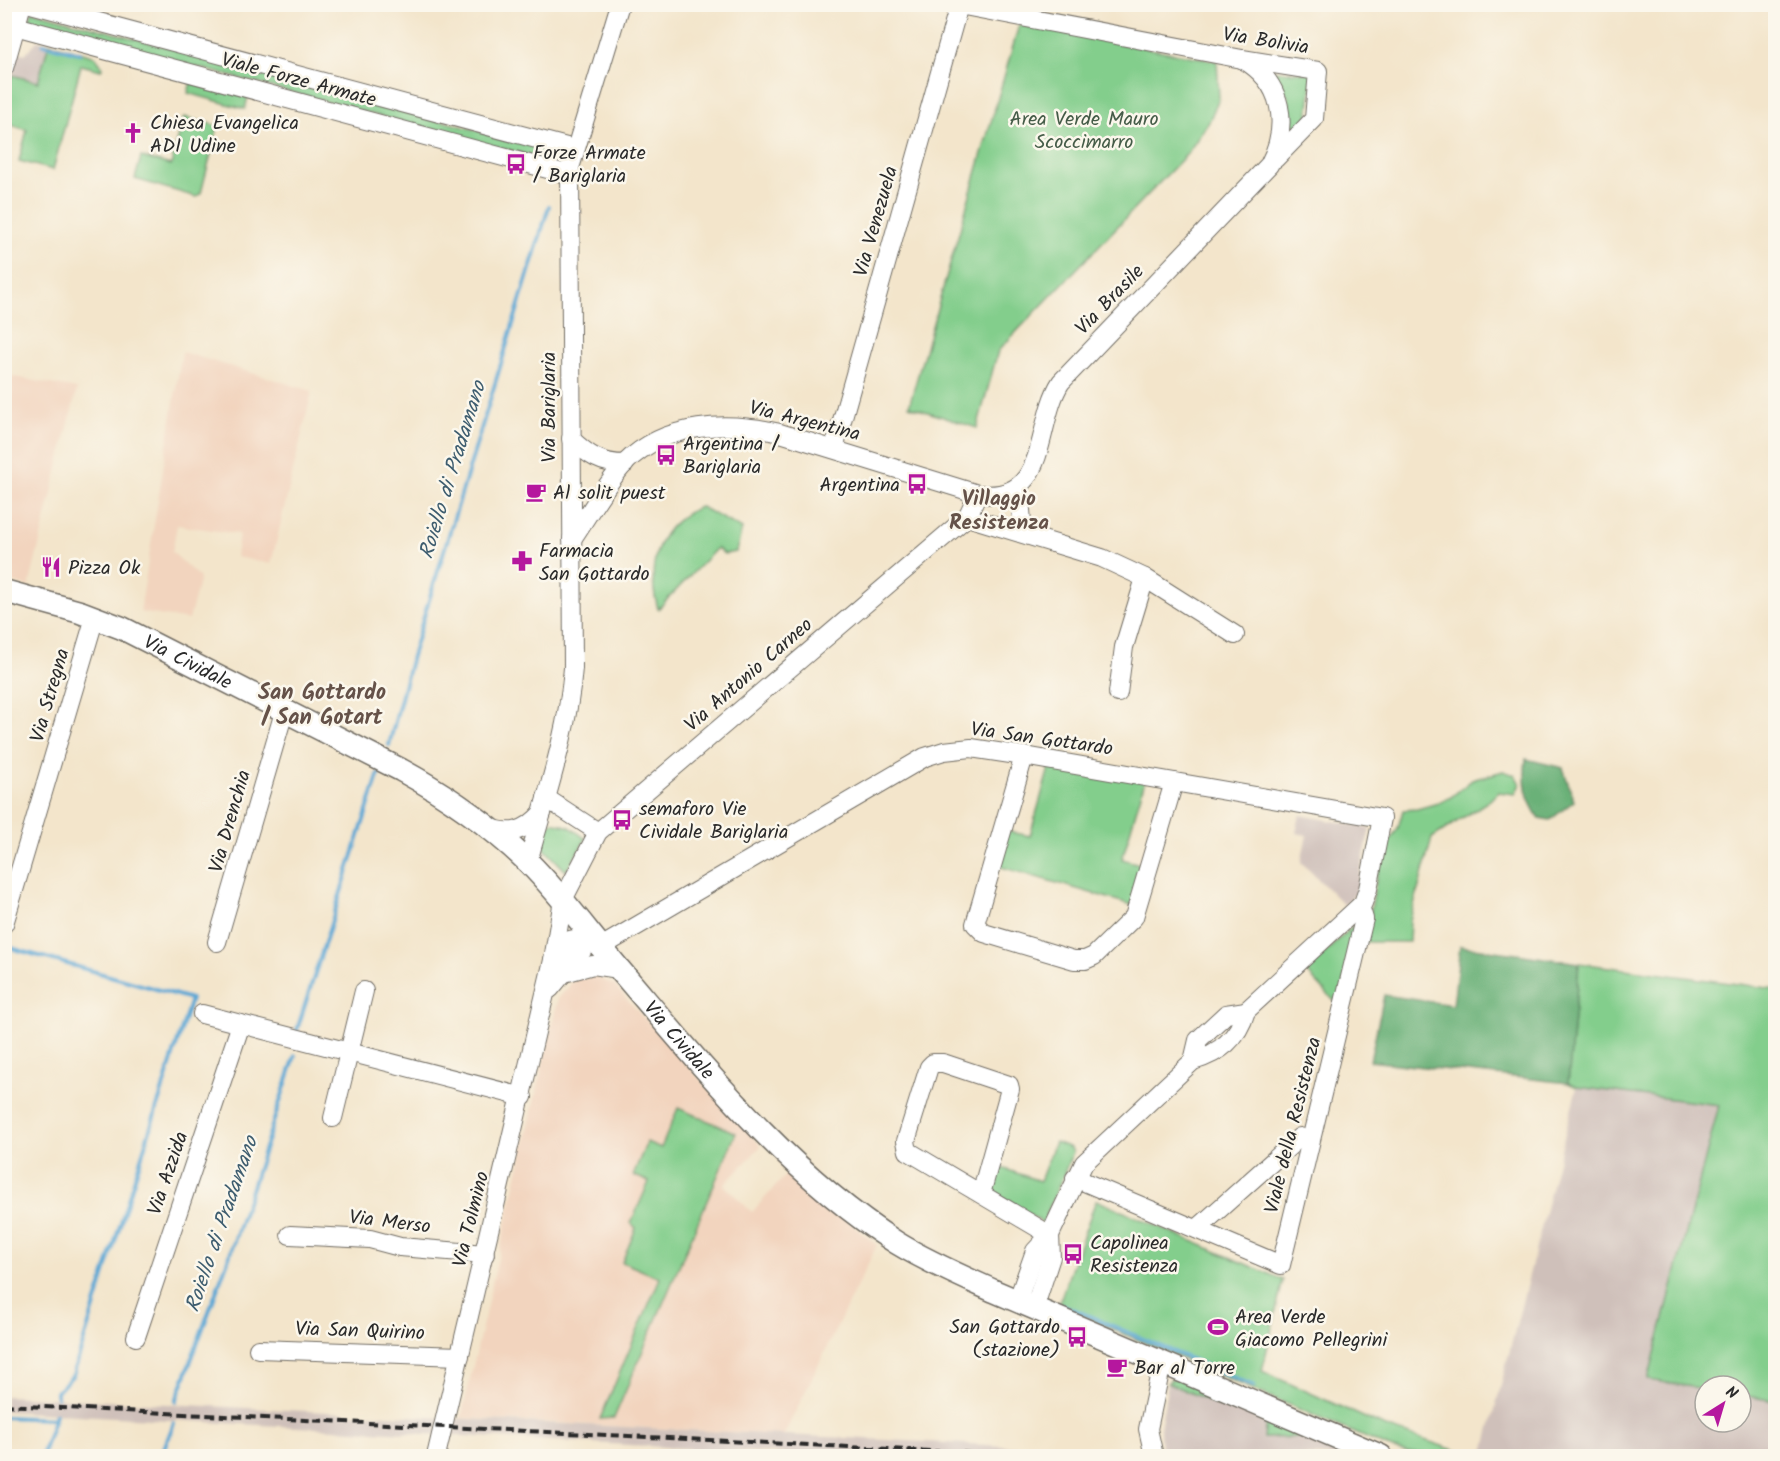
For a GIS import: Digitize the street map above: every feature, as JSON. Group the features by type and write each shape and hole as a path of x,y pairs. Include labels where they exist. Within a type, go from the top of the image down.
{"main road":[{"name":"Via Cividale","path":"4,591 95,617 139,637 422,781 484,826 528,862 563,900 619,969 762,1129 822,1186 910,1251 1025,1305 1381,1456"}],"street":[{"path":"4,68 10,25 22,4"},
{"name":"Viale Forze Armate","path":"31,4 574,149"},
{"name":"Via Bariglaria","path":"528,862 544,805 572,680 570,175 574,149 620,4"},
{"name":"Via Bolivia","path":"959,5 1242,59 1318,71"},
{"name":"Via Venezuela","path":"834,449 959,5"},
{"name":"Viale Forze Armate","path":"10,25 570,175"},
{"name":"Via Brasile","path":"1242,59 1253,65 1269,80 1279,101 1281,132 1269,165"},
{"name":"Via Brasile","path":"1019,487 1032,471 1052,399 1061,382 1314,119 1318,71"},
{"name":"Via Argentina","path":"572,538 625,464 654,442 673,434 723,425 750,426 834,449 978,494"},
{"path":"571,439 596,459 610,464 625,464"},
{"path":"596,459 570,476 574,487 586,499 594,498 603,492"},
{"path":"978,494 996,496 1019,487 1023,533"},
{"name":"Via Antonio Carneo","path":"563,900 598,832 967,517 978,494"},
{"path":"967,517 1102,558 1145,578 1236,635"},
{"path":"1119,693 1124,647 1145,578"},
{"name":"Via Stregna","path":"4,924 95,617"},
{"name":"Via Drenchia","path":"217,942 284,712"},
{"name":"Via San Gottardo","path":"596,941 925,758 944,751 971,748 1024,756 1382,818"},
{"path":"1024,756 975,924 984,933 1074,960 1085,960 1094,956 1134,917 1174,782"},
{"path":"484,826 506,832 520,831 532,824 544,805 598,832"},
{"name":"Viale della Resistenza","path":"1025,1305 1051,1257 1050,1235 1076,1178 1090,1156 1193,1061 1198,1040 1226,1014 1246,1011 1360,906 1367,894 1382,818"},
{"name":"Via Tolmino","path":"436,1456 547,993 556,967 563,900"},
{"name":"Viale della Resistenza","path":"1076,1178 1281,1265 1364,919 1360,906"},
{"name":"Via Tolmino","path":"556,967 596,941"},
{"path":"556,967 592,965 619,969"},
{"path":"333,1118 364,991"},
{"path":"202,1014 523,1097"},
{"name":"Via Azzida","path":"136,1337 242,1024"},
{"path":"981,1194 1010,1089 1009,1085 942,1063 933,1063 929,1067 907,1148 911,1153 1050,1235"},
{"name":"Viale della Resistenza","path":"1197,1229 1300,1137"},
{"name":"Via Merso","path":"290,1235 370,1239 400,1247 485,1254"},
{"name":"Via San Quirino","path":"258,1349 460,1356"},
{"path":"1154,1456 1148,1429 1162,1363"}],"shaded area":[{"path":"38,40 49,43 38,82 12,75 18,52 25,54"},
{"path":"182,352 312,391 271,564 236,557 239,534 177,525 172,552 200,578 189,620 140,612"},
{"path":"4,375 77,389 29,587 5,580"},
{"path":"1300,815 1370,828 1356,893 1344,905 1301,862 1307,835 1296,833"},
{"path":"594,976 614,985 761,1146 724,1185 752,1212 788,1173 877,1245 784,1435 461,1418 558,999 574,980"},
{"path":"1577,1087 1720,1104 1648,1380 1693,1387 1693,1434 1753,1434 1753,1397 1775,1401 1775,1456 1508,1456 1484,1452"},
{"path":"1168,1383 1218,1405 1249,1412 1330,1443 1329,1450 1345,1456 1161,1456 1160,1429"},
{"path":"5,1396 988,1445 1140,1456 855,1456 772,1453 5,1411"}],"green space":[{"path":"32,11 558,152 555,163 29,22"},
{"name":"Area Verde Mauro Scoccimarro","path":"1019,25 1217,61 1219,98 1209,122 1187,154 998,351 977,428 909,406"},
{"path":"49,43 96,57 102,67 101,70 81,65 53,170 19,161 27,130 5,123 5,104 12,75 38,82"},
{"path":"1274,71 1313,73 1308,117 1296,131 1293,128 1288,97"},
{"path":"191,82 248,97 245,109 188,93"},
{"path":"184,117 218,126 201,193 196,197 135,179 141,157 171,165"},
{"path":"701,507 742,529 736,552 724,554 717,548 658,609 653,570 659,546 673,525 692,510"},
{"path":"1526,759 1563,768 1574,801 1550,820 1539,818 1528,797 1525,783"},
{"path":"1051,761 1146,777 1122,859 1150,867 1139,907 991,864 1001,830 1030,836"},
{"path":"1503,771 1515,775 1520,784 1515,794 1498,792 1490,800 1432,838 1410,920 1409,942 1365,942 1381,853 1398,828 1403,810 1438,803 1451,797 1472,780"},
{"path":"553,822 570,827 586,839 566,871 539,843 545,827"},
{"path":"1359,920 1339,1006 1306,971"},
{"path":"1460,946 1579,963 1568,1083 1370,1061 1384,995 1453,1005"},
{"path":"1579,963 1775,989 1775,1401 1753,1397 1753,1374 1693,1374 1693,1387 1648,1380 1719,1105 1577,1087 1568,1083"},
{"path":"678,1108 736,1133 614,1418 600,1419 660,1278 622,1262 636,1228 631,1223 649,1182 633,1175 647,1142 661,1148"},
{"path":"1055,1142 1071,1148 1073,1152 1043,1223 992,1193 999,1167 1040,1181"},
{"name":"Area Verde Giacomo Pellegrini","path":"1096,1200 1283,1280 1262,1371 1383,1426 1457,1451 1508,1456 1407,1453 1390,1448 1058,1306"},
{"path":"1179,1379 1302,1430 1305,1437 1264,1438 1266,1420 1262,1416 1218,1405 1168,1383 1170,1380"}],"waterway":[{"path":"43,44 80,53"},
{"name":"Roiello di Pradamano","path":"389,745 412,656 549,206"},
{"name":"Roiello di Pradamano","path":"297,1030 379,773"},
{"path":"4,946 191,999 73,1375 57,1392 57,1398"},
{"name":"Roiello di Pradamano","path":"176,1401 228,1260 295,1056"},
{"path":"1063,1305 1254,1386"},
{"path":"42,1456 56,1414"},
{"path":"4,1417 55,1419"},
{"name":"Roiello di Pradamano","path":"161,1456 174,1423"}],"railway":[{"path":"4,1405 1030,1456"}],"place":[{"name":"Chiesa Evangelica ADI Udine","path":"133,133"},
{"name":"Forze Armate / Bariglaria","path":"516,164"},
{"name":"Argentina / Bariglaria","path":"666,455"},
{"name":"Argentina","path":"917,484"},
{"name":"Al solit puest","path":"536,492"},
{"name":"Farmacia San Gottardo","path":"522,561"},
{"name":"Pizza Ok","path":"51,567"},
{"name":"semaforo Vie Cividale Bariglaria","path":"622,820"},
{"name":"Capolinea Resistenza","path":"1073,1254"},
{"name":"Area Verde Giacomo Pellegrini","path":"1218,1327"},
{"name":"San Gottardo (stazione)","path":"1077,1337"},
{"name":"Bar al Torre","path":"1117,1367"}],"district":[{"name":"Villaggio Resistenza","path":"999,510"},
{"name":"San Gottardo / San Gotart","path":"322,704"}]}
